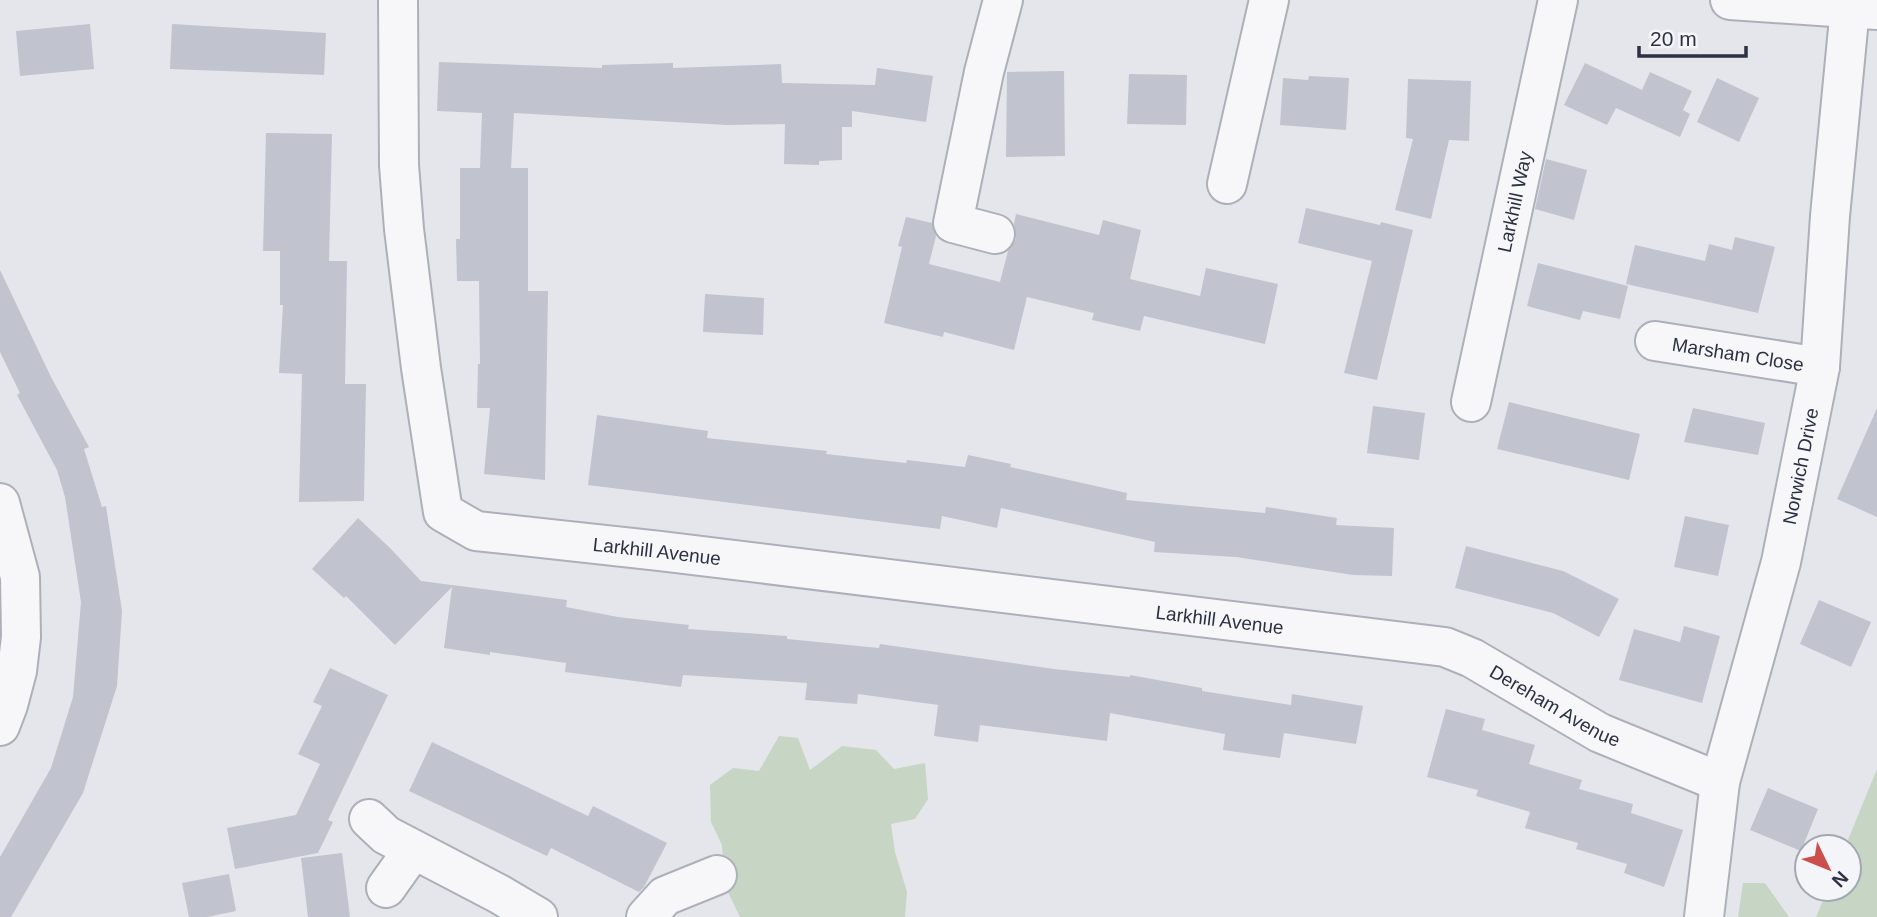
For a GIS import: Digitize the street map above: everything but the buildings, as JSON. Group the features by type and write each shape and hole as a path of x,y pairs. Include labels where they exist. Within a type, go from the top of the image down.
{"street":[{"name":"Larkhill Avenue","path":"398,0 399,166 403,216 421,368 443,512 476,531 1388,639"},
{"path":"995,234 953,223 1003,0"},
{"path":"1227,184 1269,0"},
{"name":"Larkhill Way","path":"1471,402 1558,0"},
{"path":"1730,0 1863,9"},
{"name":"Norwich Drive","path":"1704,917 1720,782 1781,562 1820,367 1830,216 1863,9"},
{"name":"Marsham Close","path":"1655,341 1820,367"},
{"path":"0,503 20,577 21,637 17,671 0,726"},
{"name":"Dereham Avenue","path":"1388,639 1445,648 1472,658 1600,733 1720,782"},
{"path":"369,820 386,835 538,917"},
{"path":"386,888 413,850"},
{"path":"646,917 665,896 717,875"}],"green space":[{"path":"779,736 798,738 810,770 842,746 876,750 894,769 925,763 928,799 915,819 891,824 895,852 907,892 905,917 740,917 725,886 722,845 711,822 710,785 733,768 759,771"},
{"path":"1877,769 1877,917 1816,917 1822,903 1863,903 1863,833 1851,833"},
{"path":"1743,883 1765,883 1789,917 1738,917"}]}
